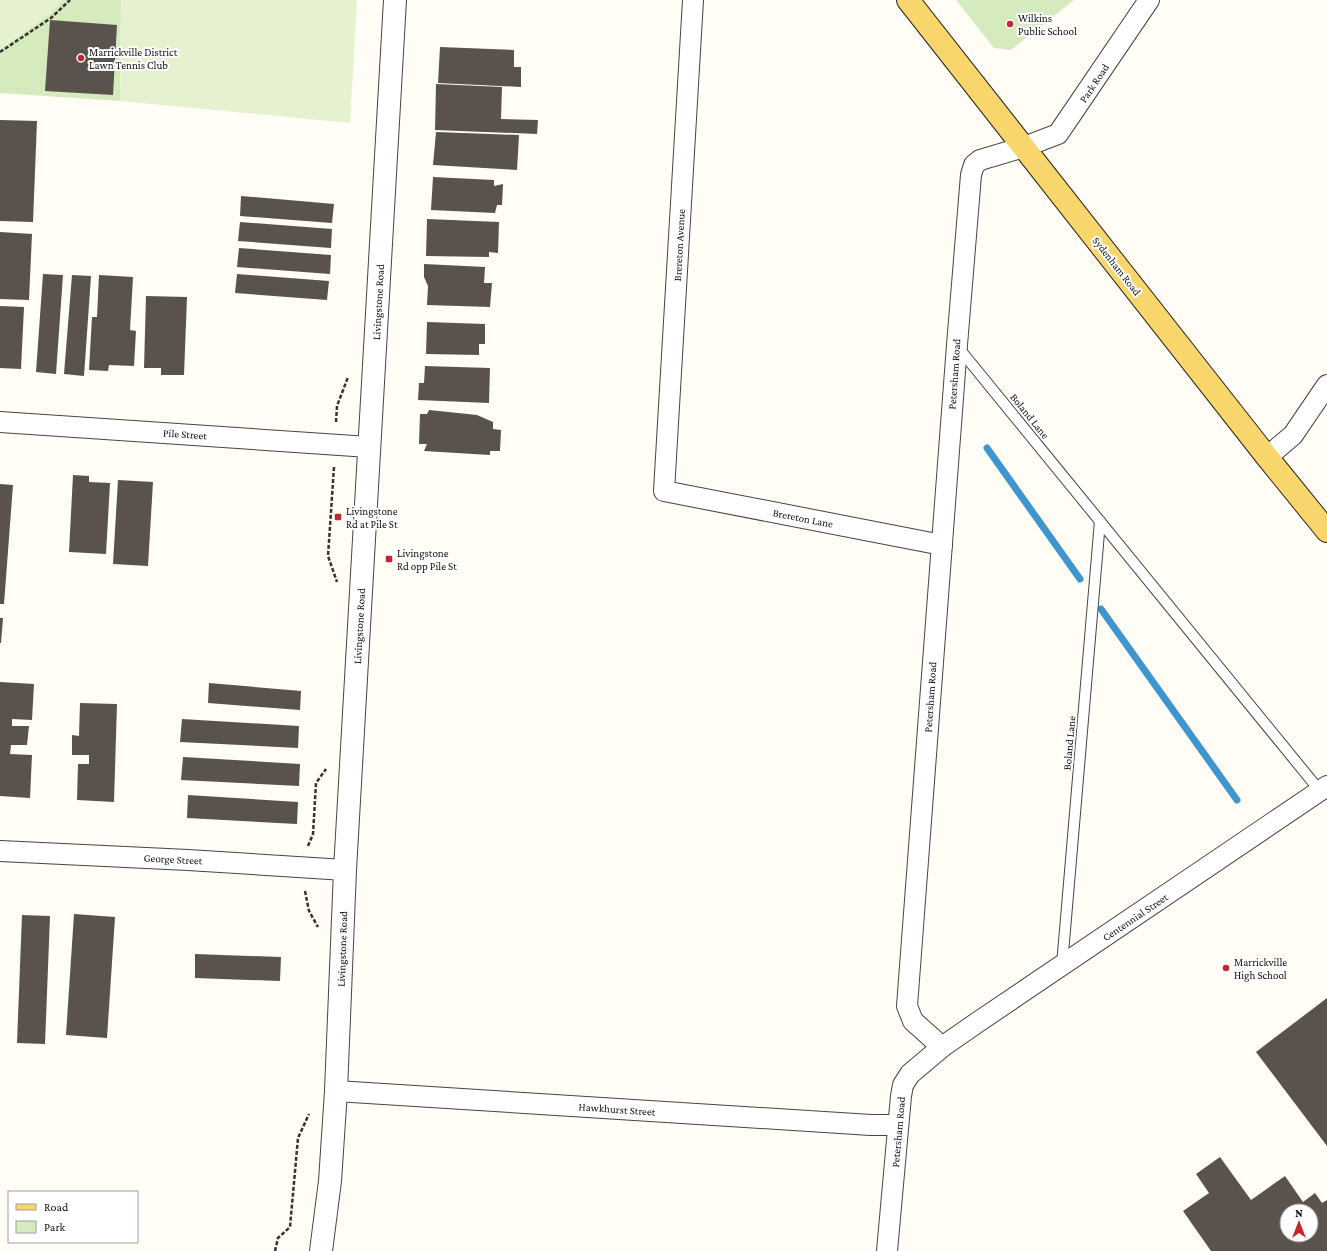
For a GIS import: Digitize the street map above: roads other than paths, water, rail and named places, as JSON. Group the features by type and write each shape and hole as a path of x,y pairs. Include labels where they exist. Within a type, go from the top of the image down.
{"main road":[{"name":"Sydenham Road","path":"908,0 1267,457 1327,531"}],"street":[{"name":"Livingstone Road","path":"321,1251 330,1181 336,1091 345,870 395,0"},
{"name":"Brereton Avenue","path":"664,491 693,0"},
{"name":"Park Road","path":"1024,147 1058,134 1149,0"},
{"name":"Petersham Road","path":"887,1251 903,1085 910,1074 942,1047 913,1021 907,1006 971,175 974,165 980,160 1024,147"},
{"path":"1267,457 1293,435 1327,385"},
{"name":"Pile Street","path":"0,422 369,446"},
{"name":"Brereton Lane","path":"664,491 942,545"},
{"name":"Centennial Street","path":"942,1047 1062,967 1323,788"},
{"name":"George Street","path":"0,851 188,860 345,870"},
{"name":"Hawkhurst Street","path":"336,1091 871,1125 898,1125"}],"lane":[{"name":"Boland Lane","path":"957,345 1100,521 1323,788"},
{"name":"Boland Lane","path":"1062,967 1100,521"}],"waterway":[{"path":"987,448 1080,579"},
{"path":"1101,609 1237,800"}],"place":[{"name":"Wilkins Public School","path":"1010,24"},
{"name":"Marrickville District Lawn Tennis Club","path":"81,58"},
{"name":"Livingstone Rd at Pile St","path":"338,517"},
{"name":"Livingstone Rd opp Pile St","path":"389,559"},
{"name":"Marrickville High School","path":"1226,968"}]}
